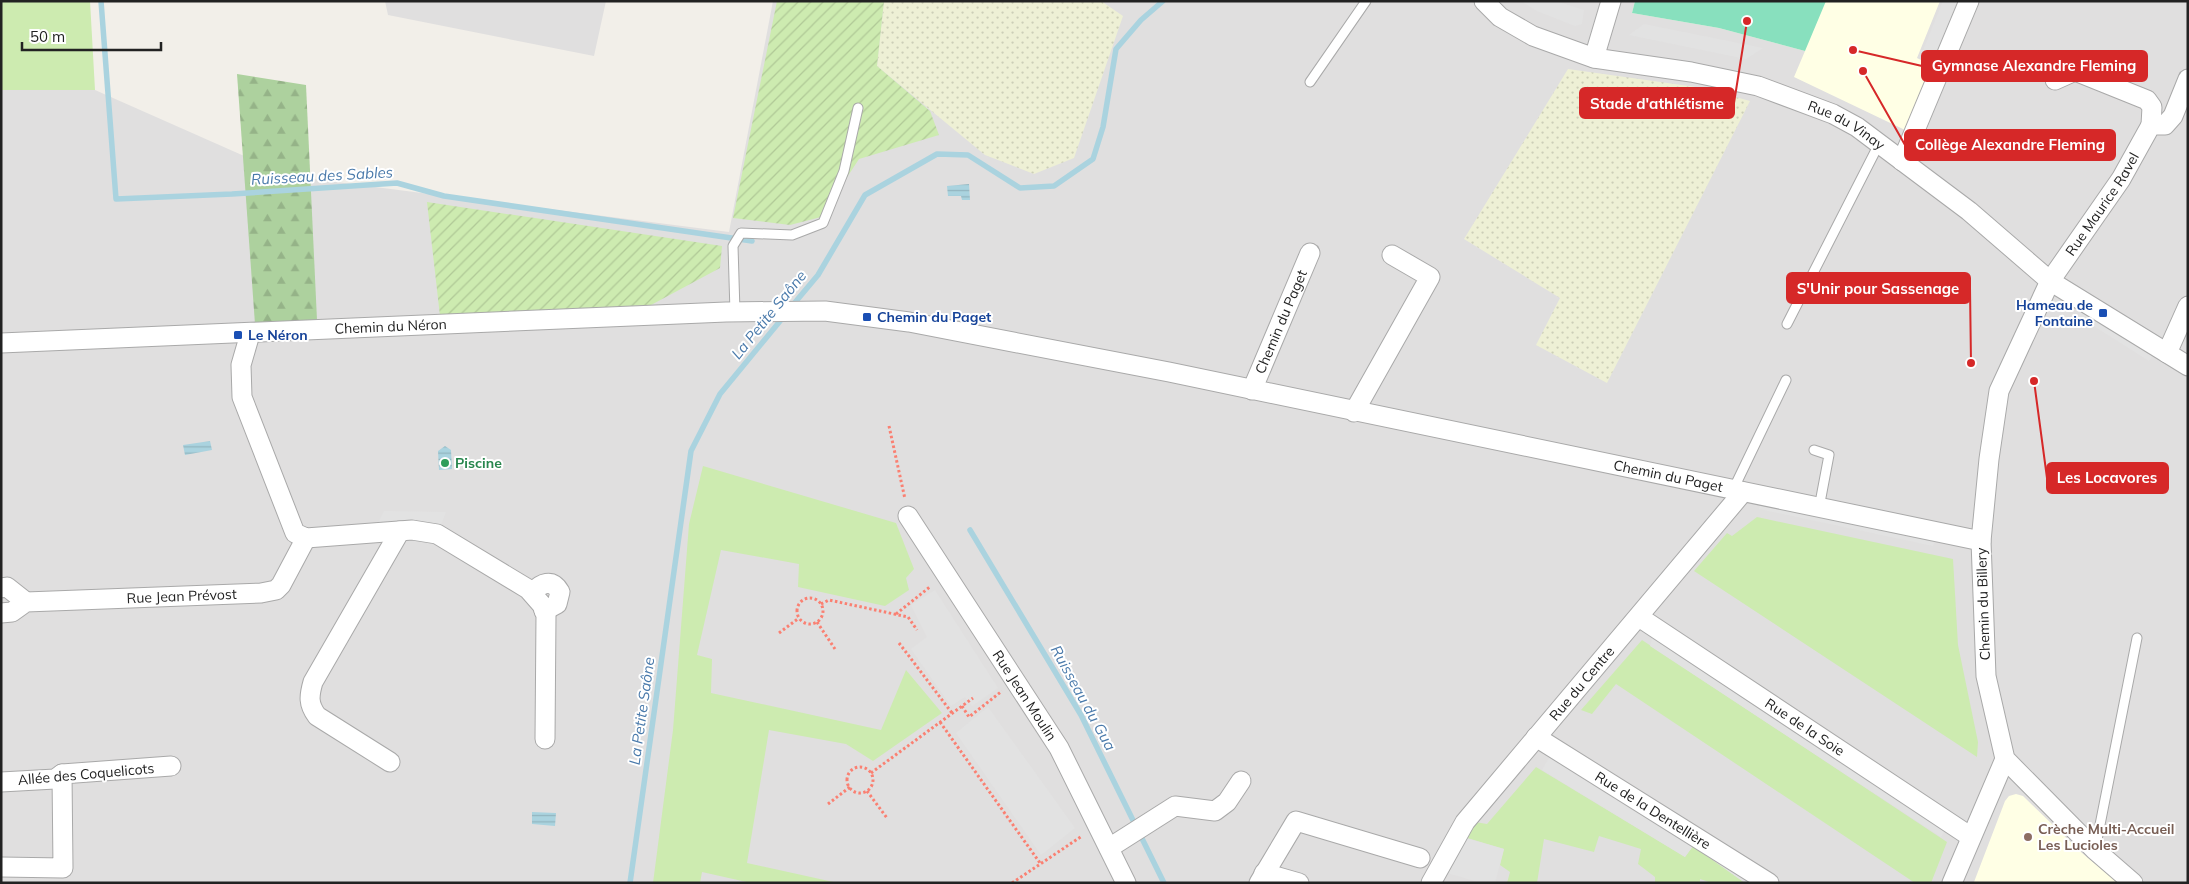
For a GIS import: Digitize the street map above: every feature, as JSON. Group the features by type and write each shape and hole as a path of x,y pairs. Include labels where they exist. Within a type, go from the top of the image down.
{"street":[{"name":"Rue du Vinay","path":"1484,1 1500,17 1533,36 1594,58 1691,72 1758,86 1833,114 1857,127 1969,211 2050,281 2188,366"},
{"path":"1902,161 1969,1"},
{"path":"1594,58 1610,6"},
{"path":"2055,80 2075,71 2147,100 2152,106 2151,125 2164,125 2173,116 2188,79"},
{"name":"Rue Maurice Ravel","path":"2050,281 2121,179 2151,125"},
{"name":"Chemin du Paget","path":"1252,390 1310,253"},
{"path":"1354,412 1430,277 1392,255"},
{"name":"Chemin du Billery","path":"2004,759 1986,676 1981,541 1989,459 1999,391 2033,312 2050,281"},
{"path":"2167,353 2188,306"},
{"name":"Chemin du Néron","path":"1,343 789,311"},
{"name":"Chemin du Paget","path":"789,311 825,311 909,322 1252,390 1981,541"},
{"path":"250,334 241,366 242,397 295,533 306,538 400,530 436,534 532,593 542,604 544,611 545,739"},
{"name":"Rue du Centre","path":"1431,883 1465,822 1639,617 1738,491"},
{"name":"Rue Jean Moulin","path":"908,516 1059,748 1126,883"},
{"path":"390,762 317,716 311,707 309,695 313,682 400,530"},
{"name":"Rue Jean Prévost","path":"1,613 12,612 26,602 260,594 276,590 281,584 306,538"},
{"path":"1,588 7,587 26,602"},
{"name":"Rue de la Soie","path":"1639,617 1971,837"},
{"name":"Rue de la Dentellière","path":"1536,737 1769,883"},
{"path":"1954,882 2004,759 2095,850 2133,883"},
{"name":"Allée des Coquelicots","path":"1,782 55,779 62,774 172,766"},
{"path":"1,867 63,868 62,774"},
{"path":"1109,848 1174,806 1215,811 1227,802 1241,781"},
{"path":"1299,883 1262,878 1296,821 1420,858"}],"lane":[{"path":"1310,82 1366,1"},
{"path":"736,312 733,246 741,233 792,235 823,223 844,171 858,108"},
{"path":"1787,324 1879,144"},
{"path":"1738,491 1786,380"},
{"path":"1814,450 1829,455 1819,508"},
{"path":"2095,850 2137,638"}],"path":[{"path":"889,426 908,516"},
{"path":"896,614 946,575"},
{"path":"807,598 818,599 821,604 823,608 822,618 813,624 802,622 796,614 798,603 807,598"},
{"path":"821,604 828,600 908,617 918,630"},
{"path":"779,633 799,618"},
{"path":"817,622 835,649"},
{"path":"900,643 952,713"},
{"path":"962,706 969,716 1015,680"},
{"path":"871,773 973,698"},
{"path":"940,722 1040,863"},
{"path":"857,767 868,769 871,773 874,777 872,788 863,793 853,791 847,783 849,772 857,767"},
{"path":"828,804 850,787"},
{"path":"867,790 887,818"},
{"path":"1012,883 1097,827"}],"shaded area":[{"path":"385,1 606,1 594,56 388,15"},
{"path":"773,1 2188,1 2188,883 1,883 1,90 95,90 289,176 729,232"},
{"path":"884,1 1101,1 1123,16 1074,158 1034,174 985,155 877,66"},
{"path":"1521,1 1556,1 1584,10 1582,24 1575,26 1537,11"},
{"path":"1635,1 1940,1 1917,58 1933,66 1905,130 1794,77 1805,51 1719,28 1632,13"},
{"path":"1943,1 1959,1 1933,64 1920,58"},
{"path":"1644,24 1763,48 1746,59 1629,35"},
{"path":"1568,69 1703,88 1750,101 1607,383 1536,345 1560,298 1464,239"},
{"path":"2083,310 2153,355 2149,361 2078,316"},
{"path":"1761,502 1935,539 1933,546 1759,509"},
{"path":"384,511 446,512 441,525 377,525"},
{"path":"935,590 998,688 972,706 965,697 951,706 911,649 927,637 911,605"},
{"path":"1655,628 1950,822 1941,837 1650,646"},
{"path":"988,707 1075,828 1041,855 956,733"},
{"path":"1555,748 1769,883 1745,883 1693,846 1685,857 1542,770"},
{"name":"Crèche Multi-Accueil Les Lucioles","path":"2016,794 2023,796 2082,853 2118,883 1974,882 2005,801 2009,796"},
{"path":"1455,835 1504,849 1495,883 1481,883 1444,872"}],"green space":[{"path":"1,1 90,1 95,90 1,90"},
{"path":"777,1 884,1 877,66 930,111 939,135 859,159 821,217 790,225 733,218"},
{"path":"1635,1 1826,1 1805,51 1719,28 1632,13"},
{"path":"237,74 306,85 317,320 255,324"},
{"path":"427,202 722,246 720,268 651,305 440,316"},
{"path":"703,466 896,523 914,569 906,578 909,590 885,606 798,587 799,564 721,550 697,655 712,659 711,693 881,730 906,670 942,713 873,761 846,744 769,730 747,863 838,883 751,883 702,872 700,883 653,883 673,730 689,524"},
{"path":"1757,517 1953,559 1958,645 1978,742 1977,757 1694,571 1727,533 1732,536"},
{"path":"1642,640 1947,842 1931,883 1915,883 1616,684 1592,714 1581,710"},
{"path":"1536,767 1685,857 1693,846 1745,883 1712,883 1700,879 1700,883 1655,883 1655,877 1638,864 1641,849 1599,836 1594,852 1544,839 1537,883 1507,883 1510,872 1500,865 1504,849 1464,837 1475,822 1487,824"}],"water":[{"path":"969,184 970,200 962,200 961,196 948,196 947,186"},
{"path":"210,441 212,450 185,455 183,445"},
{"name":"Piscine","path":"445,446 451,450 452,469 439,470 438,451"},
{"path":"532,812 556,813 555,826 532,824"}],"waterway":[{"name":"Ruisseau des Sables","path":"101,1 116,199 232,194 397,183 444,196 752,241"},
{"name":"La Petite Saône","path":"792,306 818,275 865,195 937,154 968,155 1020,188 1054,186 1093,159 1103,127 1116,49 1141,20 1163,1"},
{"name":"La Petite Saône","path":"630,883 691,451 720,394 785,315"},
{"name":"Ruisseau du Gua","path":"970,530 1081,715 1164,883"}],"place":[{"name":"Stade d'athlétisme","path":"1747,21"},
{"name":"Gymnase Alexandre Fleming","path":"1853,50"},
{"name":"Collège Alexandre Fleming","path":"1863,71"},
{"name":"Hameau de Fontaine","path":"2103,313"},
{"name":"Chemin du Paget","path":"867,317"},
{"name":"Le Néron","path":"238,335"},
{"name":"S'Unir pour Sassenage","path":"1971,363"},
{"name":"Les Locavores","path":"2034,381"},
{"name":"Piscine","path":"445,463"},
{"name":"Crèche Multi-Accueil Les Lucioles","path":"2028,837"}]}
